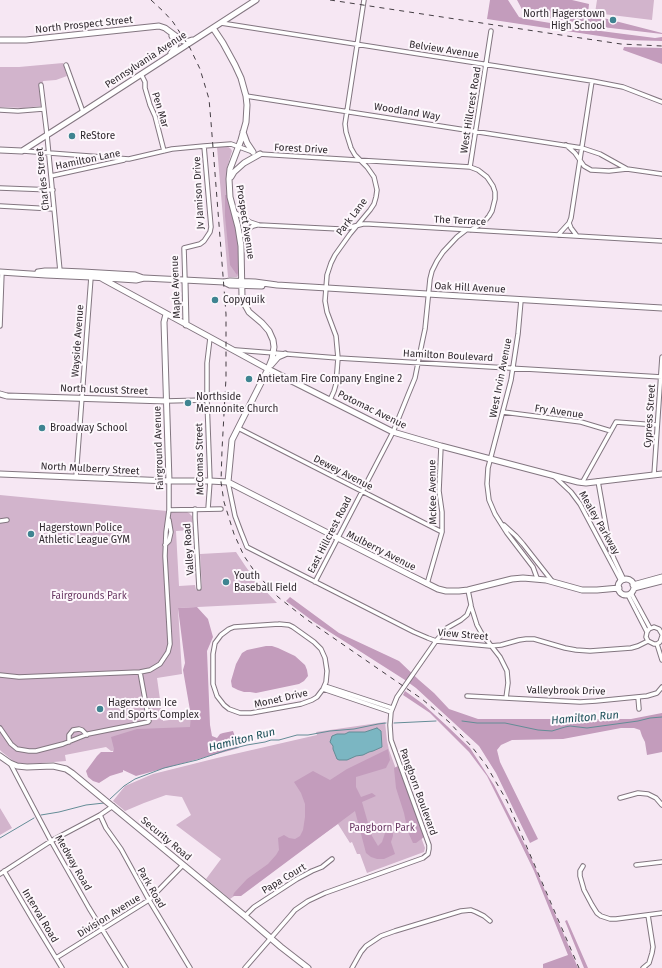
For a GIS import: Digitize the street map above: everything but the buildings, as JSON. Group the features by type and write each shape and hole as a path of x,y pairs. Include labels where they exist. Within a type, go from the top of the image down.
{"street":[{"name":"Pennsylvania Avenue","path":"22,151 256,0"},
{"name":"Park Lane","path":"330,400 336,384 338,358 336,336 326,309 325,288 328,271 343,242 366,216 374,204 376,197 374,178 367,167 355,155 348,141 345,124 364,0"},
{"name":"Belview Avenue","path":"221,23 592,80 623,87 662,102"},
{"name":"North Prospect Street","path":"0,40 26,40 154,26 162,26 168,30"},
{"name":"Prospect Avenue","path":"214,28 235,65 241,78 246,96 247,112 243,132 230,169 230,197 240,236 242,257 242,297 246,308 251,315 266,327 272,336 274,347 268,369"},
{"path":"168,30 177,38 186,42 195,39"},
{"path":"167,58 174,50 176,43 168,30"},
{"name":"West Hillcrest Road","path":"470,167 491,31"},
{"path":"66,65 83,112"},
{"name":"Pen Mar","path":"141,74 156,120 164,151"},
{"path":"558,235 569,223 571,218 592,80"},
{"name":"Charles Street","path":"41,85 53,190 60,271"},
{"name":"Woodland Way","path":"246,96 566,144 600,154 626,170"},
{"path":"0,110 18,111 43,109"},
{"path":"243,132 247,143 253,152"},
{"name":"Forest Drive","path":"22,151 129,159 181,148 232,144 260,154 470,167 487,176 493,186 495,199 492,211 484,222 468,230"},
{"name":"Woodland Way","path":"566,144 575,153 580,162 588,168 596,170 626,170 662,174"},
{"name":"Jv Jamison Drive","path":"184,248 202,243 210,232 211,227 204,146"},
{"path":"0,150 22,151"},
{"path":"229,179 238,167 250,158 260,154"},
{"name":"Hamilton Lane","path":"51,176 129,159"},
{"path":"0,188 53,190"},
{"path":"0,206 54,209"},
{"name":"The Terrace","path":"234,212 258,225 344,229 357,225 369,224 662,241"},
{"path":"569,223 577,236"},
{"path":"240,236 253,226 258,225"},
{"path":"393,432 419,362 425,329 430,279 437,260 456,237 468,230"},
{"name":"Maple Avenue","path":"184,248 186,325"},
{"path":"31,274 45,271 60,271 91,275"},
{"path":"0,326 1,272 46,275 91,275"},
{"name":"Oak Hill Avenue","path":"91,275 98,277 136,280 144,278"},
{"name":"Oak Hill Avenue","path":"91,275 135,275 144,278 185,281 224,282 230,280 242,283 255,282 277,285 428,295 662,308"},
{"name":"Wayside Avenue","path":"76,477 91,275"},
{"name":"Potomac Avenue","path":"98,277 268,369 393,432 555,477 582,483 662,474"},
{"name":"West Irvin Avenue","path":"500,522 489,500 487,476 511,380 518,334 521,300"},
{"name":"Fairground Avenue","path":"0,675 19,677 140,672 150,670 160,664 166,656 170,641 165,556 169,510 164,322 166,314"},
{"name":"McComas Street","path":"208,508 210,481 207,363 210,338"},
{"name":"Hamilton Boulevard","path":"232,350 273,354 661,377"},
{"path":"228,482 232,440 268,369 278,357 285,354"},
{"name":"Cypress Street","path":"654,475 662,357"},
{"name":"North Locust Street","path":"0,394 7,396 166,402 207,400"},
{"name":"Fry Avenue","path":"503,412 581,422 611,431"},
{"path":"582,483 616,422 657,425"},
{"name":"Dewey Avenue","path":"238,428 442,532"},
{"name":"East Hillcrest Road","path":"315,582 393,432"},
{"name":"McKee Avenue","path":"427,584 442,532 442,512 439,491 441,446"},
{"name":"North Mulberry Street","path":"0,474 228,482"},
{"name":"Mealey Parkway","path":"555,477 571,492 580,504 623,581"},
{"name":"Mealey Parkway","path":"598,481 610,549 623,581"},
{"name":"Mulberry Avenue","path":"228,482 438,589 446,591 468,590 512,579 523,578 536,578 552,581 582,590 618,588"},
{"name":"View Street","path":"228,482 235,516 240,532 248,547 414,632 436,641 490,646 519,640 534,639 565,648 590,651 631,648 648,642"},
{"path":"169,510 208,508 221,509"},
{"name":"Valley Road","path":"195,509 194,518 199,588"},
{"path":"0,521 7,520"},
{"path":"500,522 533,567 536,573 536,578"},
{"path":"500,522 516,536 552,581"},
{"path":"657,644 648,642 646,637 647,632 632,590 630,581 623,581 620,583 618,588 622,594 632,590 662,577"},
{"path":"632,590 662,581"},
{"path":"468,590 477,625 490,646 500,657 507,671 508,683 506,698"},
{"path":"632,590 650,628"},
{"name":"Pangborn Boulevard","path":"245,968 295,910 311,899 423,858 428,854 430,849 429,845 392,744 390,732 392,710 397,698 436,641 448,628 467,614 471,605"},
{"name":"Monet Drive","path":"278,624 289,625 297,629 321,649 325,658 328,676 324,688 317,697 301,704 246,714 234,711 220,701 214,691 212,654 215,643 221,634 234,627 278,624"},
{"path":"647,632 650,628"},
{"path":"650,628 656,628 662,633 660,642 657,644"},
{"path":"657,644 662,660"},
{"path":"0,728 11,744 17,749 22,751 36,751 63,744 87,735 148,722 140,672"},
{"name":"Valleybrook Drive","path":"467,696 580,702 638,697 657,693 662,687"},
{"path":"324,688 392,710"},
{"path":"638,697 639,708"},
{"path":"69,742 69,735 72,730 82,730 87,735"},
{"name":"Security Road","path":"0,756 10,763 18,766 53,766 66,769 79,778 271,939 308,968"},
{"name":"Medway Road","path":"10,763 51,841 89,908 126,968"},
{"path":"620,798 638,793 648,794 656,798 662,805"},
{"path":"0,874 51,841 100,815 113,806"},
{"name":"Park Road","path":"100,815 106,828 120,849 190,968"},
{"name":"Papa Court","path":"245,916 254,907 297,879 322,867 332,859"},
{"path":"636,866 662,862"},
{"name":"Division Avenue","path":"56,958 149,900 183,865"},
{"path":"583,866 580,871 580,876 584,890 597,913 601,916 616,920 662,912"},
{"name":"Interval Road","path":"4,871 62,968"},
{"path":"352,968 366,946 381,936 395,931 461,911 471,910 484,916 490,921"},
{"path":"643,968 649,962 653,946 648,915"}],"green space":[{"path":"597,0 654,0 652,20 595,13"},
{"path":"63,63 67,76 56,80 43,81 42,85 39,85 41,106 24,108 0,107 0,67 19,67"},
{"path":"227,146 232,151 227,168 226,188 239,242 240,274 237,277 228,277 217,147"},
{"name":"Fairgrounds Park","path":"0,495 189,513 192,516 193,530 176,531 179,586 195,585 196,590 202,589 200,554 236,552 257,582 277,603 178,608 182,674 157,678 163,721 199,715 203,743 111,751 106,747 65,755 66,761 28,764 18,763 12,760 0,750"},
{"name":"Pangborn Park","path":"385,722 389,750 425,848 424,852 367,873 360,854 357,854 352,842 350,843 338,824 230,899 206,879 221,859 176,825 191,815 182,797 166,795 125,811 113,801 125,786 153,774 317,735 316,732"},
{"path":"0,808 12,828 0,835"}],"shaded area":[{"path":"490,0 508,0 519,17 526,19 593,30 655,38 662,37 662,41 626,40 487,19"},
{"path":"517,0 572,0 589,4 588,14 662,34 602,27 524,13"},
{"path":"624,47 662,48 662,64 623,50"},
{"path":"225,195 227,195 237,236 239,271 237,275 230,265 225,216"},
{"path":"290,597 339,633 399,661 449,709 478,719 631,719 662,713 662,752 647,755 645,742 640,730 634,728 621,728 563,739 512,740 501,745 497,750 500,762 538,839 530,843 496,773 479,746 416,688 314,622 286,601"},
{"path":"197,607 208,619 213,637 207,651 210,725 212,736 217,738 220,734 233,731 239,748 136,776 123,770 123,772 110,776 99,783 93,781 88,777 86,771 101,752 113,752 114,749 111,737 137,729 190,727 191,716 183,670 185,663 178,608"},
{"path":"266,646 278,648 295,656 305,665 308,676 299,684 256,693 244,692 232,687 231,681 236,664 242,653 247,650"},
{"path":"405,691 423,704 470,748 494,785 529,853 578,968 543,968 543,964 568,955 534,871 518,838 487,776 469,752 430,713 403,695"},
{"path":"388,749 390,760 386,768 356,777 356,787 361,797 372,793 376,796 362,802 372,836 378,846 382,842 386,830 393,829 391,842 395,854 384,859 377,859 366,853 355,811 241,896 233,896 247,879 268,864 276,855 279,850 278,838 284,835 295,839 300,836 303,830 305,804 301,793 294,782 313,771 330,780 347,769"},
{"path":"398,766 424,837 416,843 413,843 408,832 396,788 394,768"},
{"path":"567,920 588,968 584,968 565,921"}],"water":[{"path":"377,728 381,731 382,747 347,760 337,759 333,746 330,742 332,736 349,732 365,732"}],"waterway":[{"name":"Hamilton Run","path":"462,721 477,723 505,723 538,730 552,731 570,726 587,728 662,717"},
{"name":"Hamilton Run","path":"394,723 436,721"},
{"name":"Hamilton Run","path":"110,799 124,786 135,779 164,768 197,760 227,750 297,735 354,729 386,723"},
{"name":"Hamilton Run","path":"41,815 86,805 104,803"},
{"name":"Hamilton Run","path":"0,838 34,818"}],"railway":[{"path":"151,0 173,22 190,48 200,69 209,99 226,314 226,378 221,482 224,502 234,534 244,556 255,572 278,597 306,619 422,699 449,722 472,747 486,765 507,801 579,968"},
{"path":"330,0 621,44 662,46"}],"place":[{"name":"North Hagerstown High School","path":"613,20"},
{"name":"ReStore","path":"72,136"},
{"name":"Copyquik","path":"215,300"},
{"name":"Antietam Fire Company Engine 2","path":"249,379"},
{"name":"Northside Mennonite Church","path":"188,403"},
{"name":"Broadway School","path":"42,428"},
{"name":"Hagerstown Police Athletic League GYM","path":"31,534"},
{"name":"Youth Baseball Field","path":"226,582"},
{"name":"Hagerstown Ice and Sports Complex","path":"100,709"}]}
